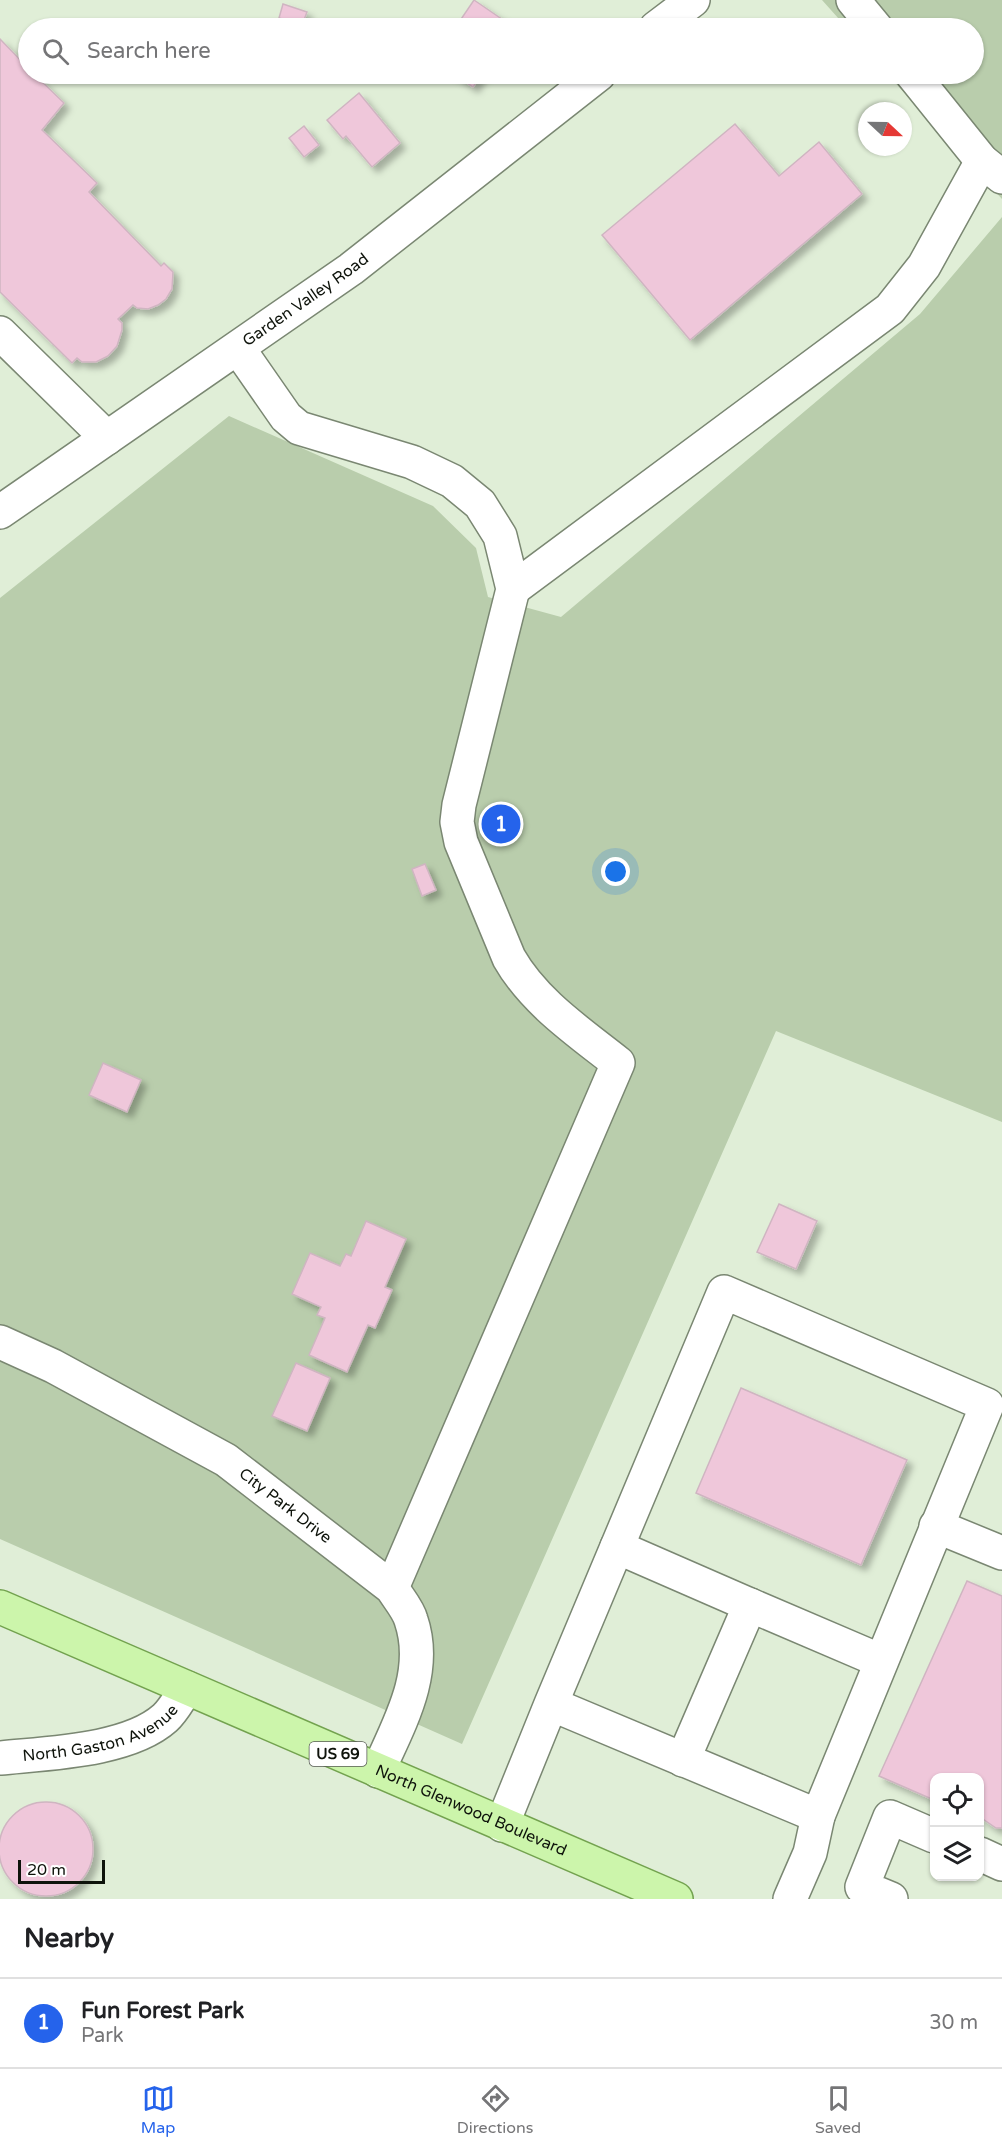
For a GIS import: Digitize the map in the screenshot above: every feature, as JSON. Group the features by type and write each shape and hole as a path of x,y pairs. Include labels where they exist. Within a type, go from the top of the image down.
{"main road":[{"name":"North Glenwood Boulevard","path":"0,1607 676,1899"}],"street":[{"path":"670,18 693,0"},
{"path":"853,0 868,18"},
{"name":"Garden Valley Road","path":"0,512 351,269 586,84"},
{"path":"513,590 890,309 924,266 992,169 920,84"},
{"path":"0,333 107,438"},
{"path":"238,348 286,417 299,428 412,462 452,481 480,504 500,536 513,590 459,805 457,822 461,842 518,975 548,1006 618,1063 392,1588"},
{"path":"502,1825 724,1292 987,1405 818,1816 810,1853 790,1899"},
{"name":"City Park Drive","path":"0,1342 53,1366 226,1460 392,1588 411,1617 416,1637 416,1663 408,1706 378,1771"},
{"path":"936,1526 989,1547"},
{"path":"617,1547 881,1660"},
{"path":"683,1760 750,1605"},
{"name":"North Gaston Avenue","path":"0,1758 78,1750 104,1745 146,1731 166,1717 187,1688"},
{"path":"551,1704 818,1816"},
{"path":"870,1895 890,1817 930,1834"},
{"path":"984,1856 1002,1864"}],"green space":[{"path":"822,0 1002,0 1002,199 896,84 984,84 984,18 838,18"},
{"path":"1002,217 1002,1122 776,1031 462,1744 0,1539 0,598 229,416 433,506 476,548 488,597 561,617 920,314"}],"building":[{"path":"474,0 500,18 462,18"},
{"path":"283,4 307,12 305,18 279,18"},
{"path":"0,39 18,58 18,84 44,84 64,103 42,130 97,183 89,192 161,266 164,263 173,272 172,289 166,299 148,309 137,308 133,305 118,319 122,323 122,330 117,346 108,356 96,362 82,362 77,358 72,363 0,292"},
{"path":"359,93 400,143 372,167 346,136 343,139 327,120"},
{"path":"735,124 779,176 819,142 862,194 690,340 602,235"},
{"path":"304,126 319,145 304,157 289,138"},
{"path":"425,864 436,890 422,896 412,869"},
{"path":"103,1063 141,1080 127,1112 89,1095"},
{"path":"779,1204 817,1221 796,1269 757,1252"},
{"path":"366,1221 406,1239 385,1287 392,1290 375,1328 368,1325 347,1372 309,1355 325,1318 317,1315 321,1307 292,1294 310,1253 340,1266 346,1254 351,1256"},
{"path":"296,1363 330,1378 307,1431 272,1416"},
{"path":"741,1388 907,1460 861,1565 696,1493"},
{"path":"967,1581 1002,1596 1002,1828 996,1828 984,1820 984,1773 930,1773 930,1798 879,1776"},
{"path":"37,1802 55,1802 80,1815 90,1831 93,1849 90,1867 80,1883 55,1896 37,1896 12,1883 -1,1858 -1,1840 12,1815"}],"place":[{"name":"Fun Forest Park","path":"501,824"}]}
